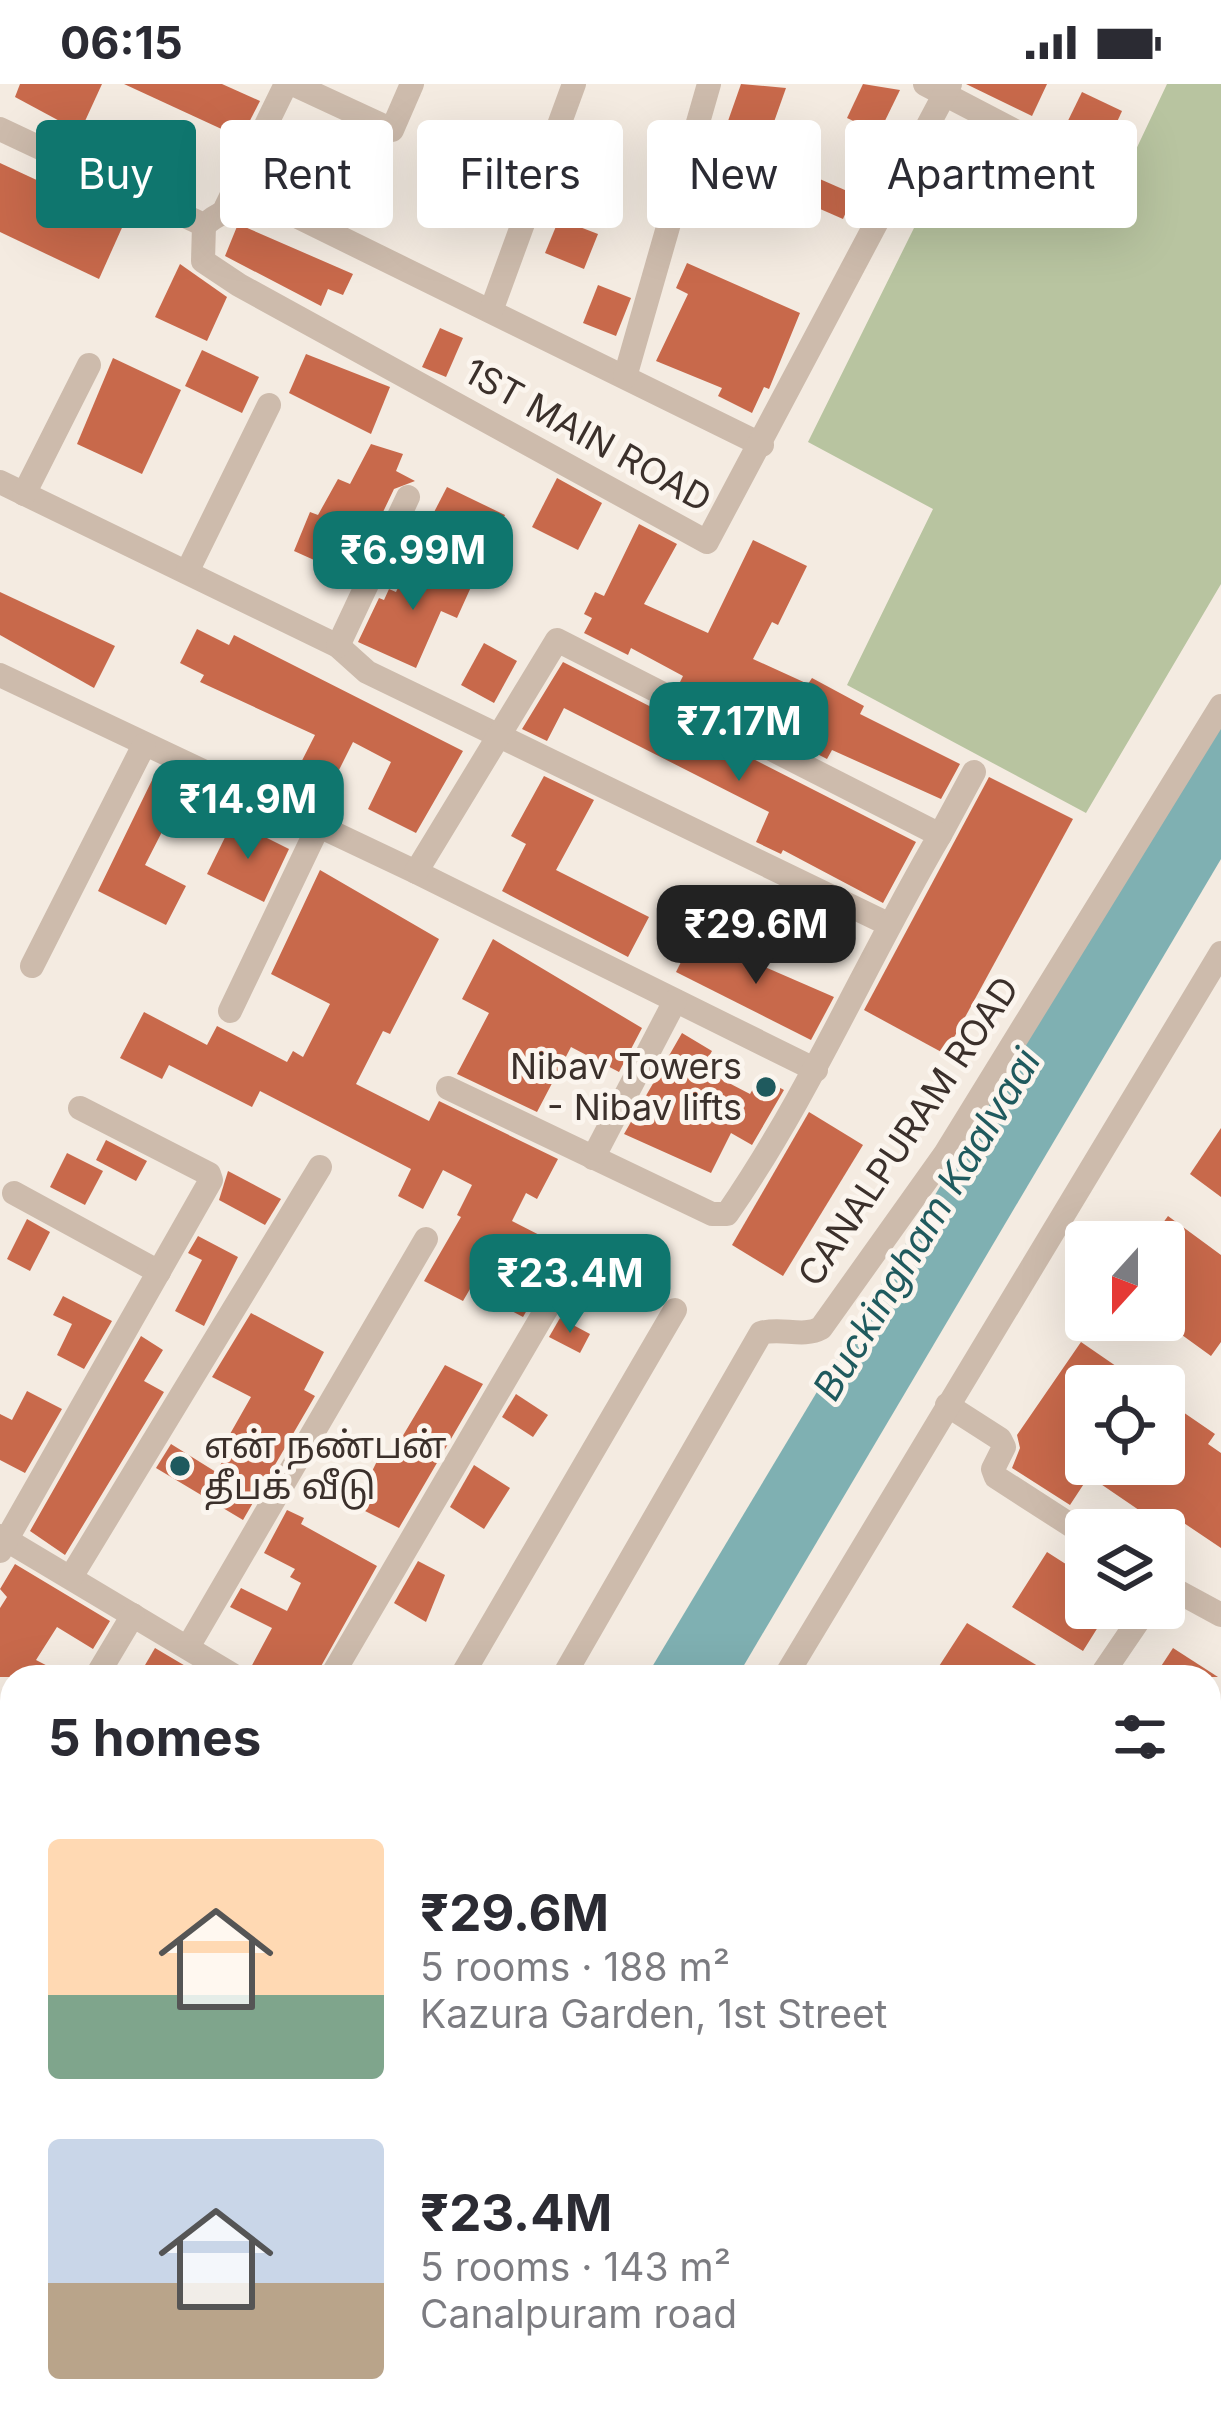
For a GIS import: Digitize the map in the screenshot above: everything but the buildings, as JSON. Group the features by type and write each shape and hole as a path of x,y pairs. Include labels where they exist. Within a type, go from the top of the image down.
{"street":[{"path":"271,120 289,84 392,130 412,84"},
{"path":"491,311 574,84"},
{"path":"625,377 709,84"},
{"path":"940,87 1000,120"},
{"name":"1ST MAIN ROAD","path":"204,225 203,261 239,285 706,542 762,445 940,87"},
{"path":"0,129 204,225 220,212"},
{"path":"323,228 762,445"},
{"path":"24,494 89,365"},
{"path":"187,572 269,405"},
{"path":"0,482 338,646 367,672 888,924"},
{"path":"338,646 408,497"},
{"path":"416,872 557,640 940,836"},
{"path":"0,675 319,825 816,1070"},
{"name":"CANALPURAM ROAD","path":"570,1665 761,1333 777,1328 811,1333 820,1328 945,1154 1221,706"},
{"path":"32,966 144,746"},
{"path":"448,1088 720,1216 727,1214 816,1070 888,924 974,772"},
{"path":"230,1012 319,825"},
{"path":"792,1665 1221,953"},
{"path":"593,1158 676,1001"},
{"path":"80,1108 211,1177 2,1543 71,1577 217,1665"},
{"path":"71,1577 320,1167"},
{"path":"14,1193 159,1272"},
{"path":"188,1647 426,1239"},
{"path":"338,1665 581,1250"},
{"path":"468,1665 675,1310"},
{"path":"947,1405 1000,1438 1004,1447 993,1469 996,1477 1065,1521"},
{"path":"1185,1595 1221,1615"},
{"path":"103,1665 133,1615"},
{"path":"1108,1665 1133,1629"}],"green space":[{"path":"1167,84 1221,84 1221,584 1086,813 847,685 933,509 808,442 914,228 1137,228 1137,147"}],"water":[{"name":"Buckingham Kaalvaai","path":"1221,718 1221,859 744,1665 653,1665"}],"place":[{"name":"Nibav Towers - Nibav lifts","path":"766,1087"},
{"name":"என் நண்பன் தீபக் வீடு","path":"180,1466"}]}
